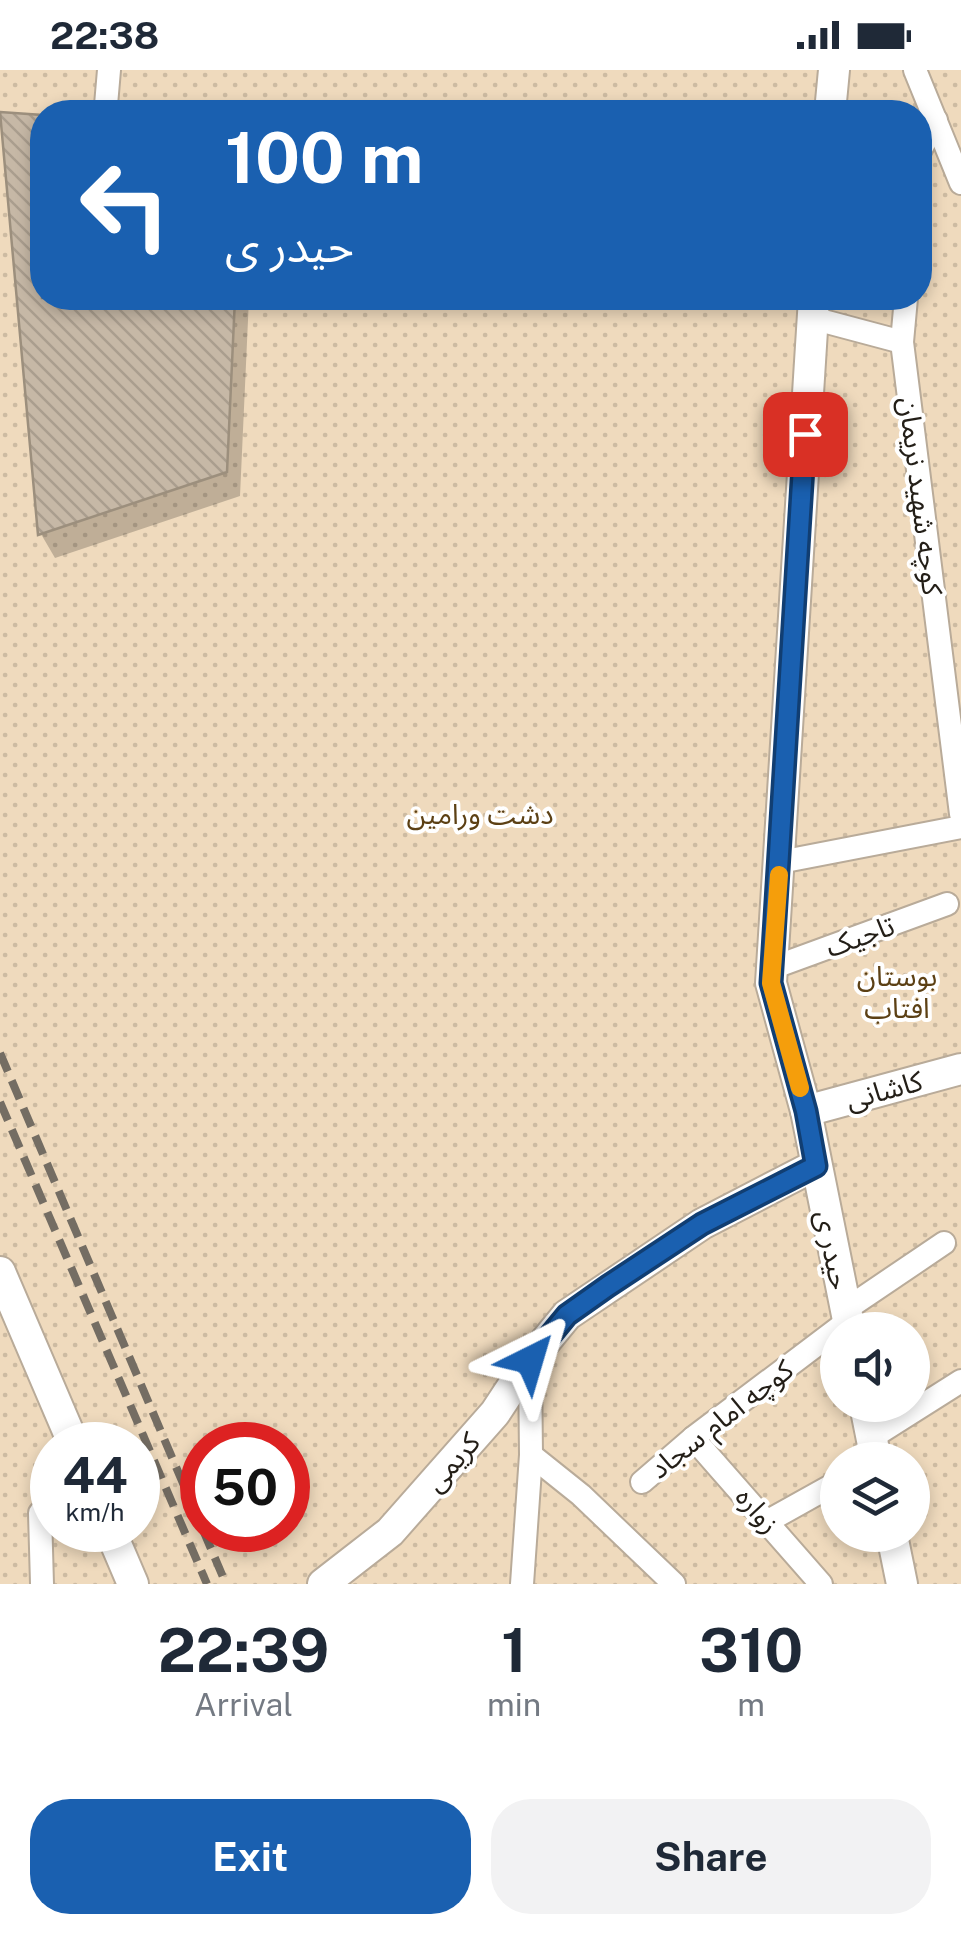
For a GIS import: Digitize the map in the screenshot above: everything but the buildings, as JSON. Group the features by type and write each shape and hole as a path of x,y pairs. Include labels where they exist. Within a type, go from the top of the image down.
{"main road":[{"path":"831,100 834,70"},
{"name":"حیدر ی","path":"813,310 771,983 806,1111 845,1312"},
{"name":"کاشانی","path":"806,1111 961,1069"},
{"name":"کریمی","path":"323,1584 390,1532 494,1413 567,1315 702,1224 816,1166"},
{"path":"0,1272 64,1422"},
{"path":"119,1552 133,1584"},
{"path":"895,1552 902,1584"}],"street":[{"path":"107,100 110,70"},
{"path":"915,70 928,100"},
{"path":"932,110 961,184"},
{"path":"932,128 936,120"},
{"path":"818,310 902,342"},
{"name":"کوچه شهید نریمان","path":"905,310 902,342 961,814"},
{"path":"780,862 961,827"},
{"name":"تاجیک","path":"772,968 947,904"},
{"name":"کوچه امام سجاد","path":"857,1312 944,1242"},
{"name":"کوچه امام سجاد","path":"642,1482 820,1341"},
{"path":"522,1584 531,1455 530,1360"},
{"path":"883,1442 961,1381"},
{"name":"زواره","path":"693,1438 821,1584"},
{"path":"531,1455 581,1495 674,1584"},
{"path":"768,1521 820,1492"},
{"path":"41,1552 42,1584"}],"green space":[{"name":"دشت ورامین","path":"0,70 961,70 961,1584 0,1584"}],"railway":[{"path":"0,1053 180,1476"},
{"path":"0,1102 207,1584"},
{"path":"212,1552 226,1584"}],"slow traffic":[{"path":"779,875 771,983 800,1088"}],"route":[{"path":"530,1360 567,1315 608,1286 702,1224 816,1166 806,1111 771,983 805,434"}],"park label":[{"name":"بوستان افتاب","path":"897,992"}]}
